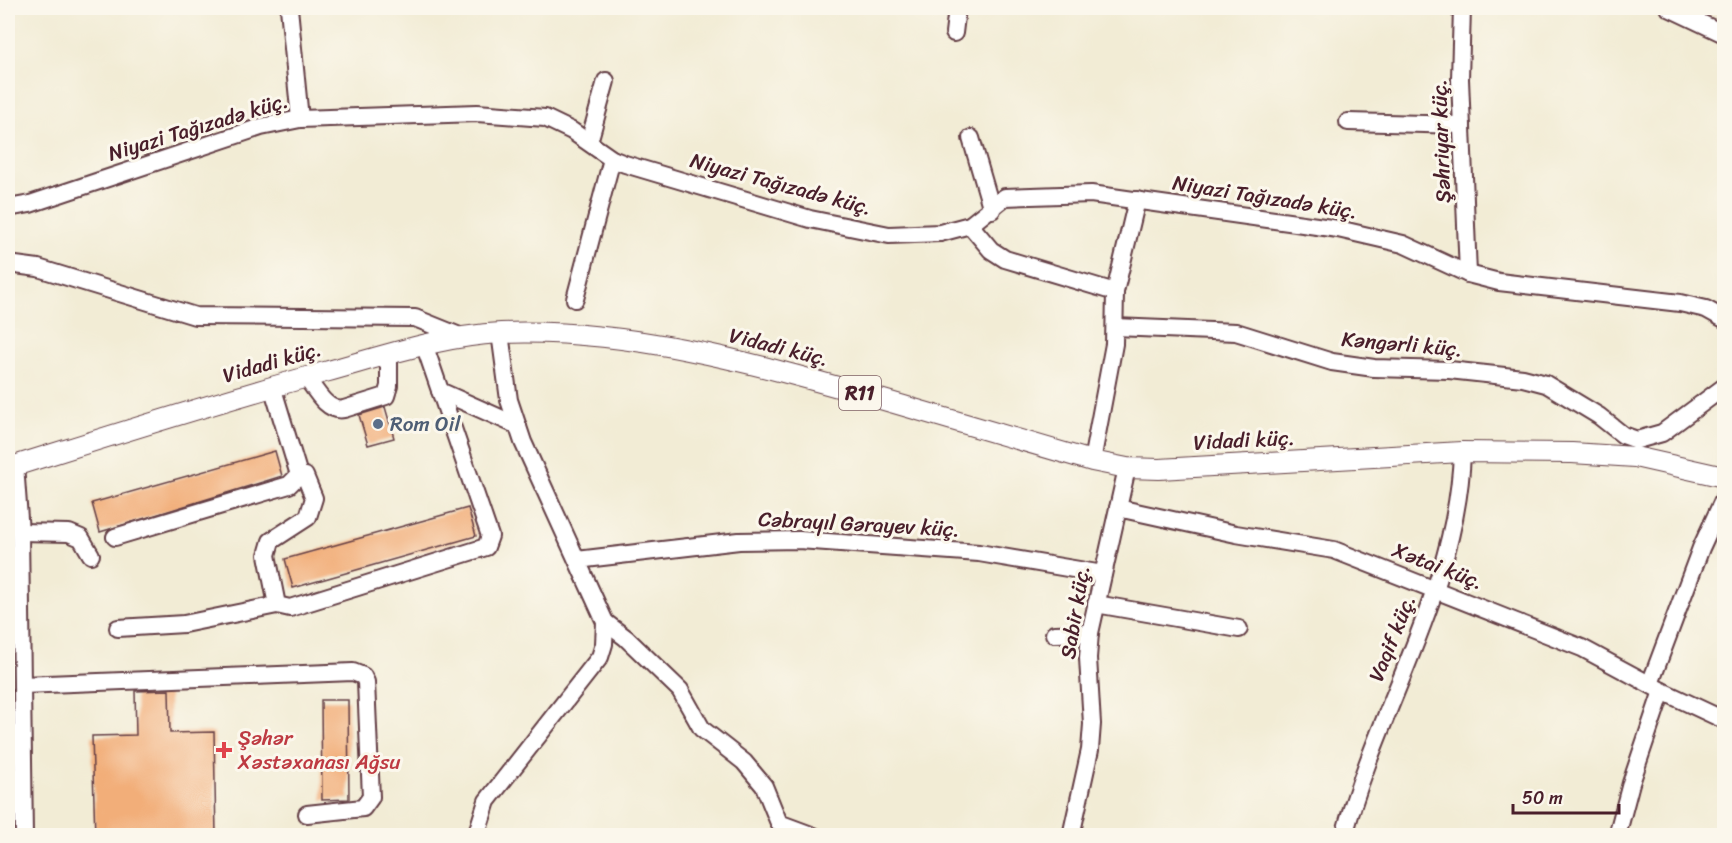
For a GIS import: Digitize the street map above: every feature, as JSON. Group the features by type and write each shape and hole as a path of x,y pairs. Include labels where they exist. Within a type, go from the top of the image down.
{"main road":[{"name":"Vidadi küç.","path":"11,466 272,386 424,344 500,333 572,333 697,351 814,380 1092,461 1127,468 1158,469 1462,452 1636,448 1725,477"}],"street":[{"path":"289,8 300,119"},
{"path":"954,33 957,8"},
{"name":"Şəhriyar küç.","path":"1461,8 1462,125 1468,274"},
{"path":"1669,8 1725,34"},
{"path":"589,142 606,81"},
{"name":"Niyazi Tağızadə küç.","path":"8,208 30,204 261,127 300,119 477,113 545,118 589,142 612,159 810,219 889,235 940,233 970,225 992,210 1005,197 1030,194 1091,194 1338,229 1403,244 1468,274 1499,282 1680,303 1706,309 1725,319"},
{"path":"1348,123 1462,125"},
{"path":"971,138 992,210"},
{"path":"574,299 612,159"},
{"path":"1092,461 1114,344 1115,292 1137,201"},
{"path":"970,225 991,250 1005,259 1115,292"},
{"path":"8,264 38,268 195,316 415,318 462,337"},
{"name":"Kəngərli küç.","path":"1114,327 1236,332 1332,362 1364,367 1449,370 1523,378 1546,384 1599,416 1636,448"},
{"path":"476,836 487,801 600,657 604,644 605,622 518,426 509,400 500,333"},
{"path":"118,628 184,624 277,605 290,608 486,546 490,536 424,344"},
{"path":"306,377 329,407 337,411 386,396 389,386 389,354"},
{"path":"272,386 299,475"},
{"path":"1636,448 1662,433 1725,387"},
{"path":"440,391 518,426"},
{"name":"Vaqif küç.","path":"1344,836 1378,735 1435,589 1452,529 1462,452"},
{"path":"11,466 20,532 24,836"},
{"name":"Sabir küç.","path":"1071,836 1091,732 1088,658 1090,633 1127,468"},
{"path":"277,605 267,555 271,541 308,517 314,498 305,476 299,475"},
{"path":"115,537 289,485 299,475"},
{"path":"1617,836 1656,687 1701,548 1725,498"},
{"name":"Xətai küç.","path":"1118,508 1236,534 1334,550 1582,648 1725,720"},
{"path":"20,532 69,533 81,538 91,555"},
{"name":"Cəbrayıl Gərayev küç.","path":"577,560 740,541 799,540 980,554 1103,574"},
{"path":"1096,604 1239,629"},
{"path":"605,622 626,638 680,690 702,729 744,762 764,786 778,829 814,836"},
{"path":"1054,634 1090,633"},
{"path":"22,685 353,672 363,676 366,682 371,797 363,808 307,813"}],"building":[{"path":"385,407 394,438 368,445 359,415"},
{"path":"275,451 282,476 100,532 92,503"},
{"path":"468,508 476,536 293,588 285,559"},
{"path":"169,690 170,733 214,732 216,836 95,836 92,736 136,735 135,691"},
{"path":"321,700 348,700 349,799 322,800"}],"place":[{"name":"Rom Oil","path":"378,424"},
{"name":"Şəhər Xəstəxanası Ağsu","path":"224,750"}]}
